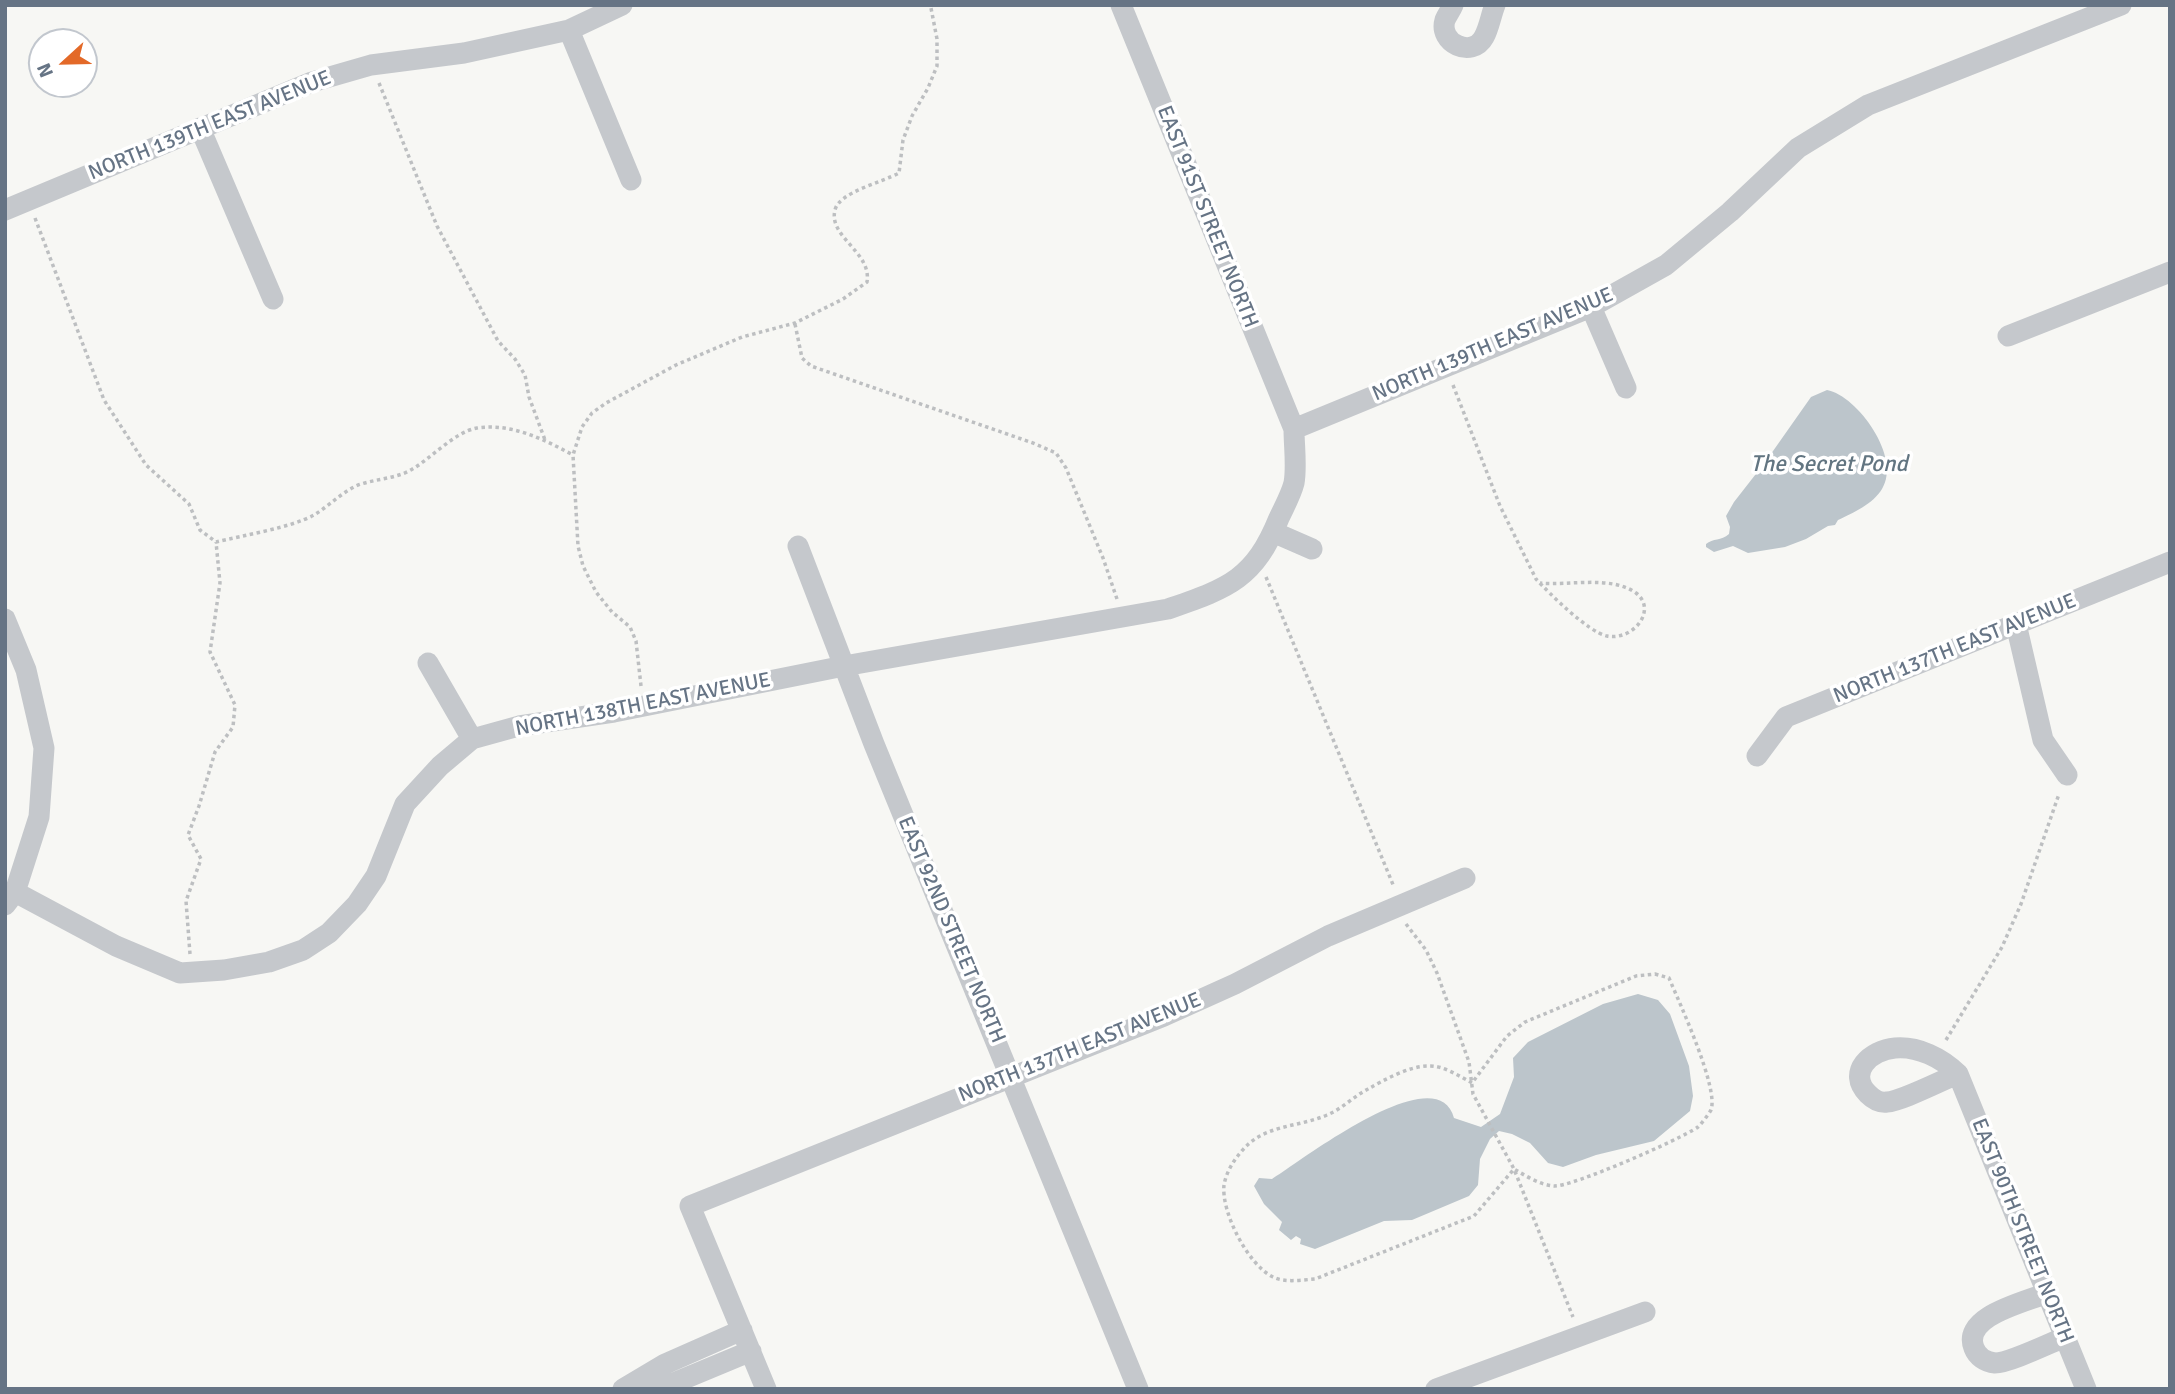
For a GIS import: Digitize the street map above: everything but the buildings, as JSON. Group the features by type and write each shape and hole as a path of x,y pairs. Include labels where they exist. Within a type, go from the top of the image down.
{"street":[{"name":"NORTH 139TH EAST AVENUE","path":"5,210 286,91 371,65 464,53 569,30 621,5"},
{"name":"EAST 91ST STREET NORTH","path":"1121,5 1294,429"},
{"path":"1453,5 1445,21 1446,34 1454,44 1467,48 1475,46 1483,39 1494,5"},
{"name":"NORTH 139TH EAST AVENUE","path":"1294,429 1591,307 1666,265 1730,212 1798,148 1868,105 2121,5"},
{"path":"569,30 631,180"},
{"path":"200,128 272,299"},
{"path":"2008,336 2170,272"},
{"path":"1591,307 1626,388"},
{"name":"NORTH 138TH EAST AVENUE","path":"10,899 180,974 269,962 303,950 329,933 358,904 376,876 405,804 440,766 472,739 519,726 644,706 844,666 1123,617 1168,608 1213,593 1248,571 1273,533 1294,484 1294,429"},
{"path":"1273,533 1312,549"},
{"name":"EAST 92ND STREET NORTH","path":"798,546 874,744 1138,1389"},
{"name":"NORTH 137TH EAST AVENUE","path":"1757,756 1786,717 2170,562"},
{"path":"5,620 26,670 44,748 39,817 10,899"},
{"path":"2016,624 2043,740 2067,775"},
{"path":"428,663 472,739"},
{"name":"NORTH 137TH EAST AVENUE","path":"742,1330 690,1206 1164,1016 1235,984 1328,936 1465,878"},
{"name":"EAST 90TH STREET NORTH","path":"1958,1074 1888,1102 1875,1101 1865,1091 1860,1080 1860,1069 1866,1059 1880,1050 1898,1047 1936,1057 1958,1074 2087,1389"},
{"path":"2048,1293 1981,1320 1973,1332 1975,1350 1982,1359 1996,1363 2065,1337"},
{"path":"1436,1389 1461,1385 1646,1312"},
{"path":"623,1389 665,1364 742,1330 766,1389"},
{"path":"633,1389 674,1383 751,1352"}],"path":[{"path":"644,706 635,641 630,627 612,612 597,592 583,566 578,546 573,455 582,427 592,413 606,403 708,350 742,337 795,323 843,299 867,282 868,274 863,261 840,232 834,212 838,202 850,194 899,173 903,140 937,66 937,39 932,5"},
{"path":"371,65 437,226 498,341 526,374 528,397 545,440"},
{"path":"28,200 104,400 146,465 189,504 200,530 216,542 220,583 210,652 235,705 233,727 215,752 199,806 187,835 201,859 187,901 193,973"},
{"path":"795,323 802,358 815,368 1056,453 1066,468 1103,558 1123,617"},
{"path":"1445,367 1531,573 1540,583 1598,633 1625,636 1632,632 1642,618 1644,609 1640,597 1622,587 1606,584 1540,583"},
{"path":"216,542 293,523 313,515 356,486 377,479 396,477 412,469 473,429 495,427 521,432 545,440 573,455"},
{"path":"1258,559 1395,890 1398,906 1437,973 1469,1062 1473,1094 1514,1169 1581,1338"},
{"path":"1936,1057 2002,947 2021,904 2050,814 2067,775"},
{"path":"1472,1083 1507,1037 1525,1022 1636,976 1655,974 1669,978 1712,1091 1711,1109 1700,1125 1678,1138 1577,1181 1555,1186 1537,1181 1514,1169"},
{"path":"1472,1083 1446,1069 1428,1066 1411,1070 1367,1089 1330,1114 1310,1122 1276,1128 1256,1137 1241,1152 1228,1172 1224,1187 1229,1213 1240,1240 1252,1258 1272,1276 1290,1281 1315,1279 1474,1216 1514,1169"}],"water":[{"name":"The Secret Pond","path":"1827,390 1851,404 1874,430 1886,461 1887,476 1882,489 1862,508 1838,520 1835,525 1785,547 1748,553 1733,546 1714,552 1706,547 1709,542 1729,534 1730,527 1726,516 1734,502 1811,397"},
{"path":"1638,994 1658,1000 1670,1014 1689,1066 1693,1096 1690,1111 1654,1141 1596,1155 1563,1167 1548,1163 1530,1143 1499,1131 1490,1139 1480,1159 1478,1185 1469,1196 1412,1220 1384,1221 1315,1249 1300,1244 1301,1239 1296,1236 1291,1240 1279,1230 1282,1222 1264,1204 1254,1186 1259,1178 1272,1179 1367,1119 1396,1105 1422,1099 1442,1102 1454,1118 1481,1127 1500,1114 1514,1077 1513,1058 1528,1042 1603,1004"}]}
